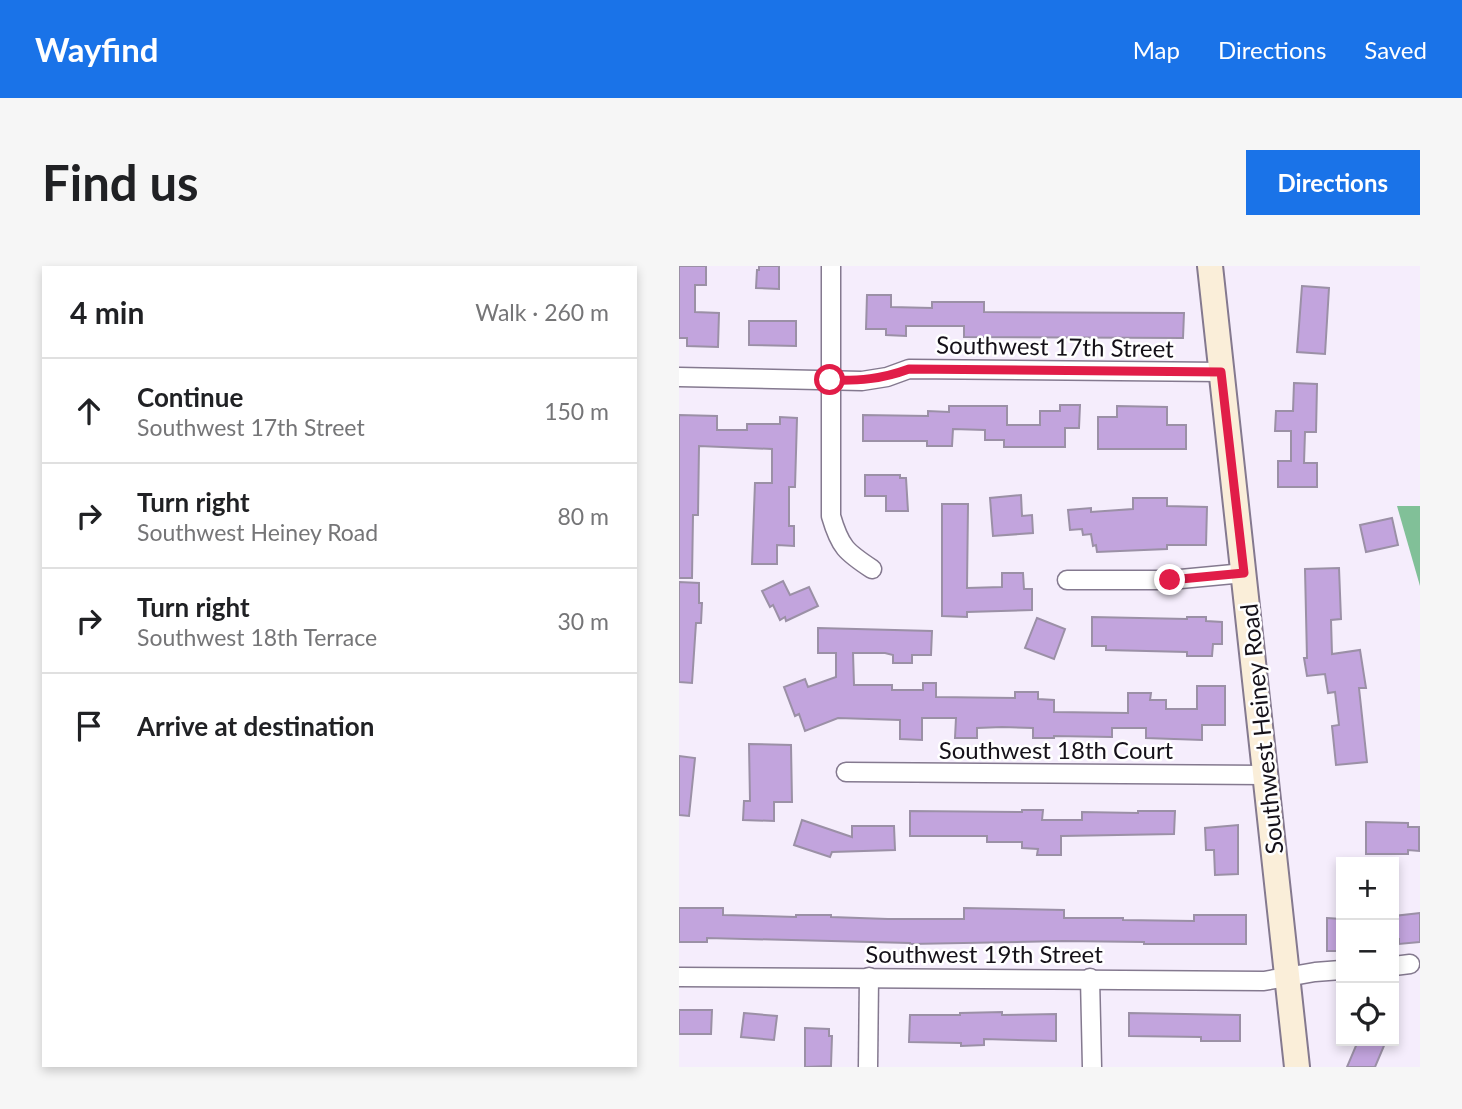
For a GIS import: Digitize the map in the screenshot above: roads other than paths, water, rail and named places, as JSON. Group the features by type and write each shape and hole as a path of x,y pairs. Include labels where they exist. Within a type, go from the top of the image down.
{"street":[{"path":"831,266 831,516 837,536 848,553 872,569"},
{"name":"Southwest Heiney Road","path":"1210,266 1297,1067"},
{"name":"Southwest 17th Street","path":"679,377 862,381 887,377 909,369 1221,372"},
{"path":"1067,580 1170,580 1244,573"},
{"name":"Southwest 18th Court","path":"846,772 1266,775"},
{"name":"Southwest 19th Street","path":"679,977 1264,981 1336,971"},
{"path":"868,1067 869,977"},
{"path":"1090,978 1092,1067"}]}
